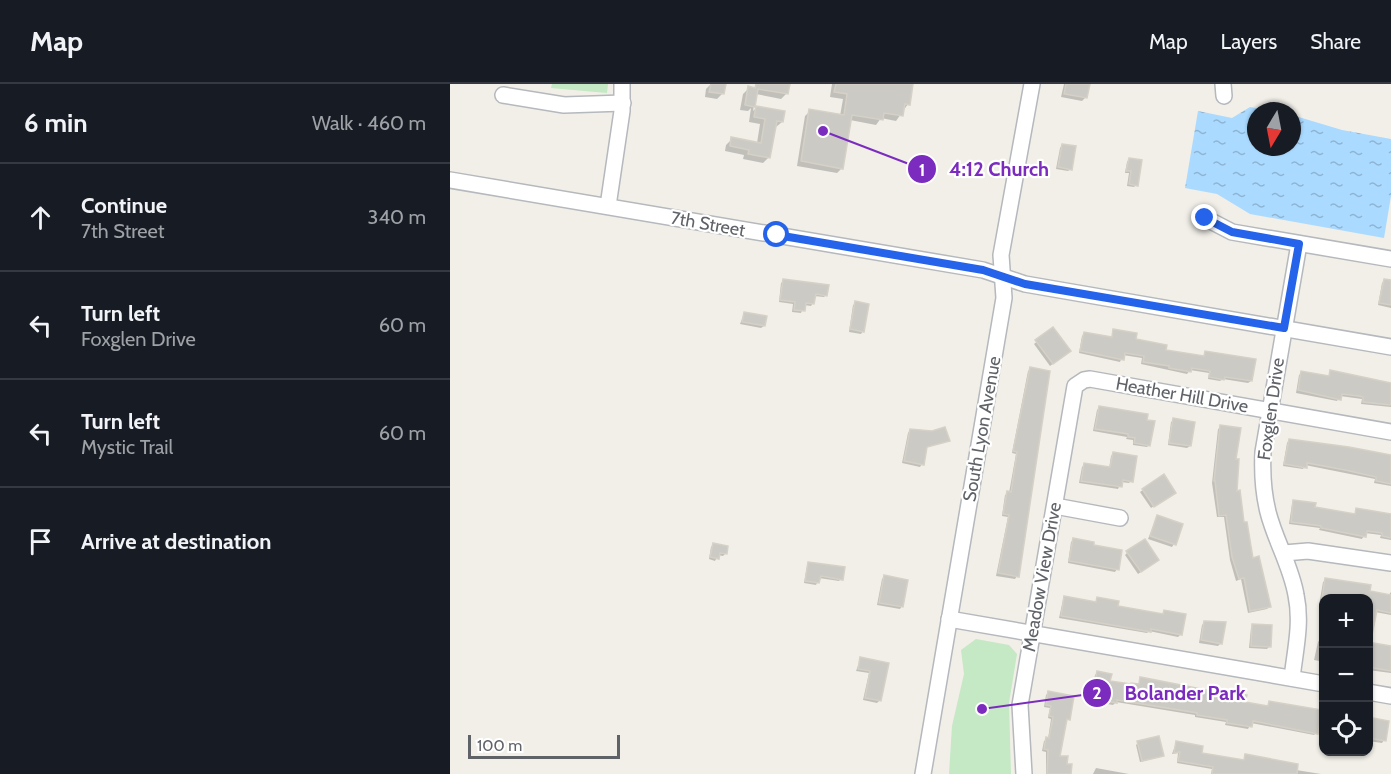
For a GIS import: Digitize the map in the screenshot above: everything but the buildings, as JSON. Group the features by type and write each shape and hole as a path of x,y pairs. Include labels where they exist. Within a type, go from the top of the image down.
{"street":[{"path":"608,206 623,104 622,84"},
{"name":"South Lyon Avenue","path":"923,774 1004,298 1001,255 1032,84"},
{"path":"503,95 564,105 623,104"},
{"name":"7th Street","path":"450,180 983,270 1025,284 1391,347"},
{"path":"1205,218 1232,232 1391,259"},
{"name":"Foxglen Drive","path":"1292,678 1298,617 1297,597 1284,553 1268,513 1264,491 1263,452 1299,244"},
{"name":"Heather Hill Drive","path":"1079,382 1090,379 1391,432"},
{"name":"Meadow View Drive","path":"1023,774 1020,705 1073,390 1079,382"},
{"path":"1055,506 1120,518"},
{"path":"1284,553 1308,551 1391,563"},
{"path":"949,619 1319,683"},
{"path":"1373,693 1391,696"}],"green space":[{"path":"552,84 608,84 607,93 551,88"},
{"path":"976,639 1009,645 1017,654 1009,703 1011,774 949,774 952,726 964,674 961,650"}],"water":[{"path":"1247,109 1247,156 1301,156 1301,118 1342,130 1391,139 1391,196 1384,238 1250,214 1217,194 1185,188 1198,111 1232,118"}],"place":[{"name":"4:12 Church","path":"823,131"},
{"name":"Bolander Park","path":"982,709"}],"route":[{"path":"777,235 983,270 1025,284 1284,328 1299,244 1232,232 1205,218"}]}
